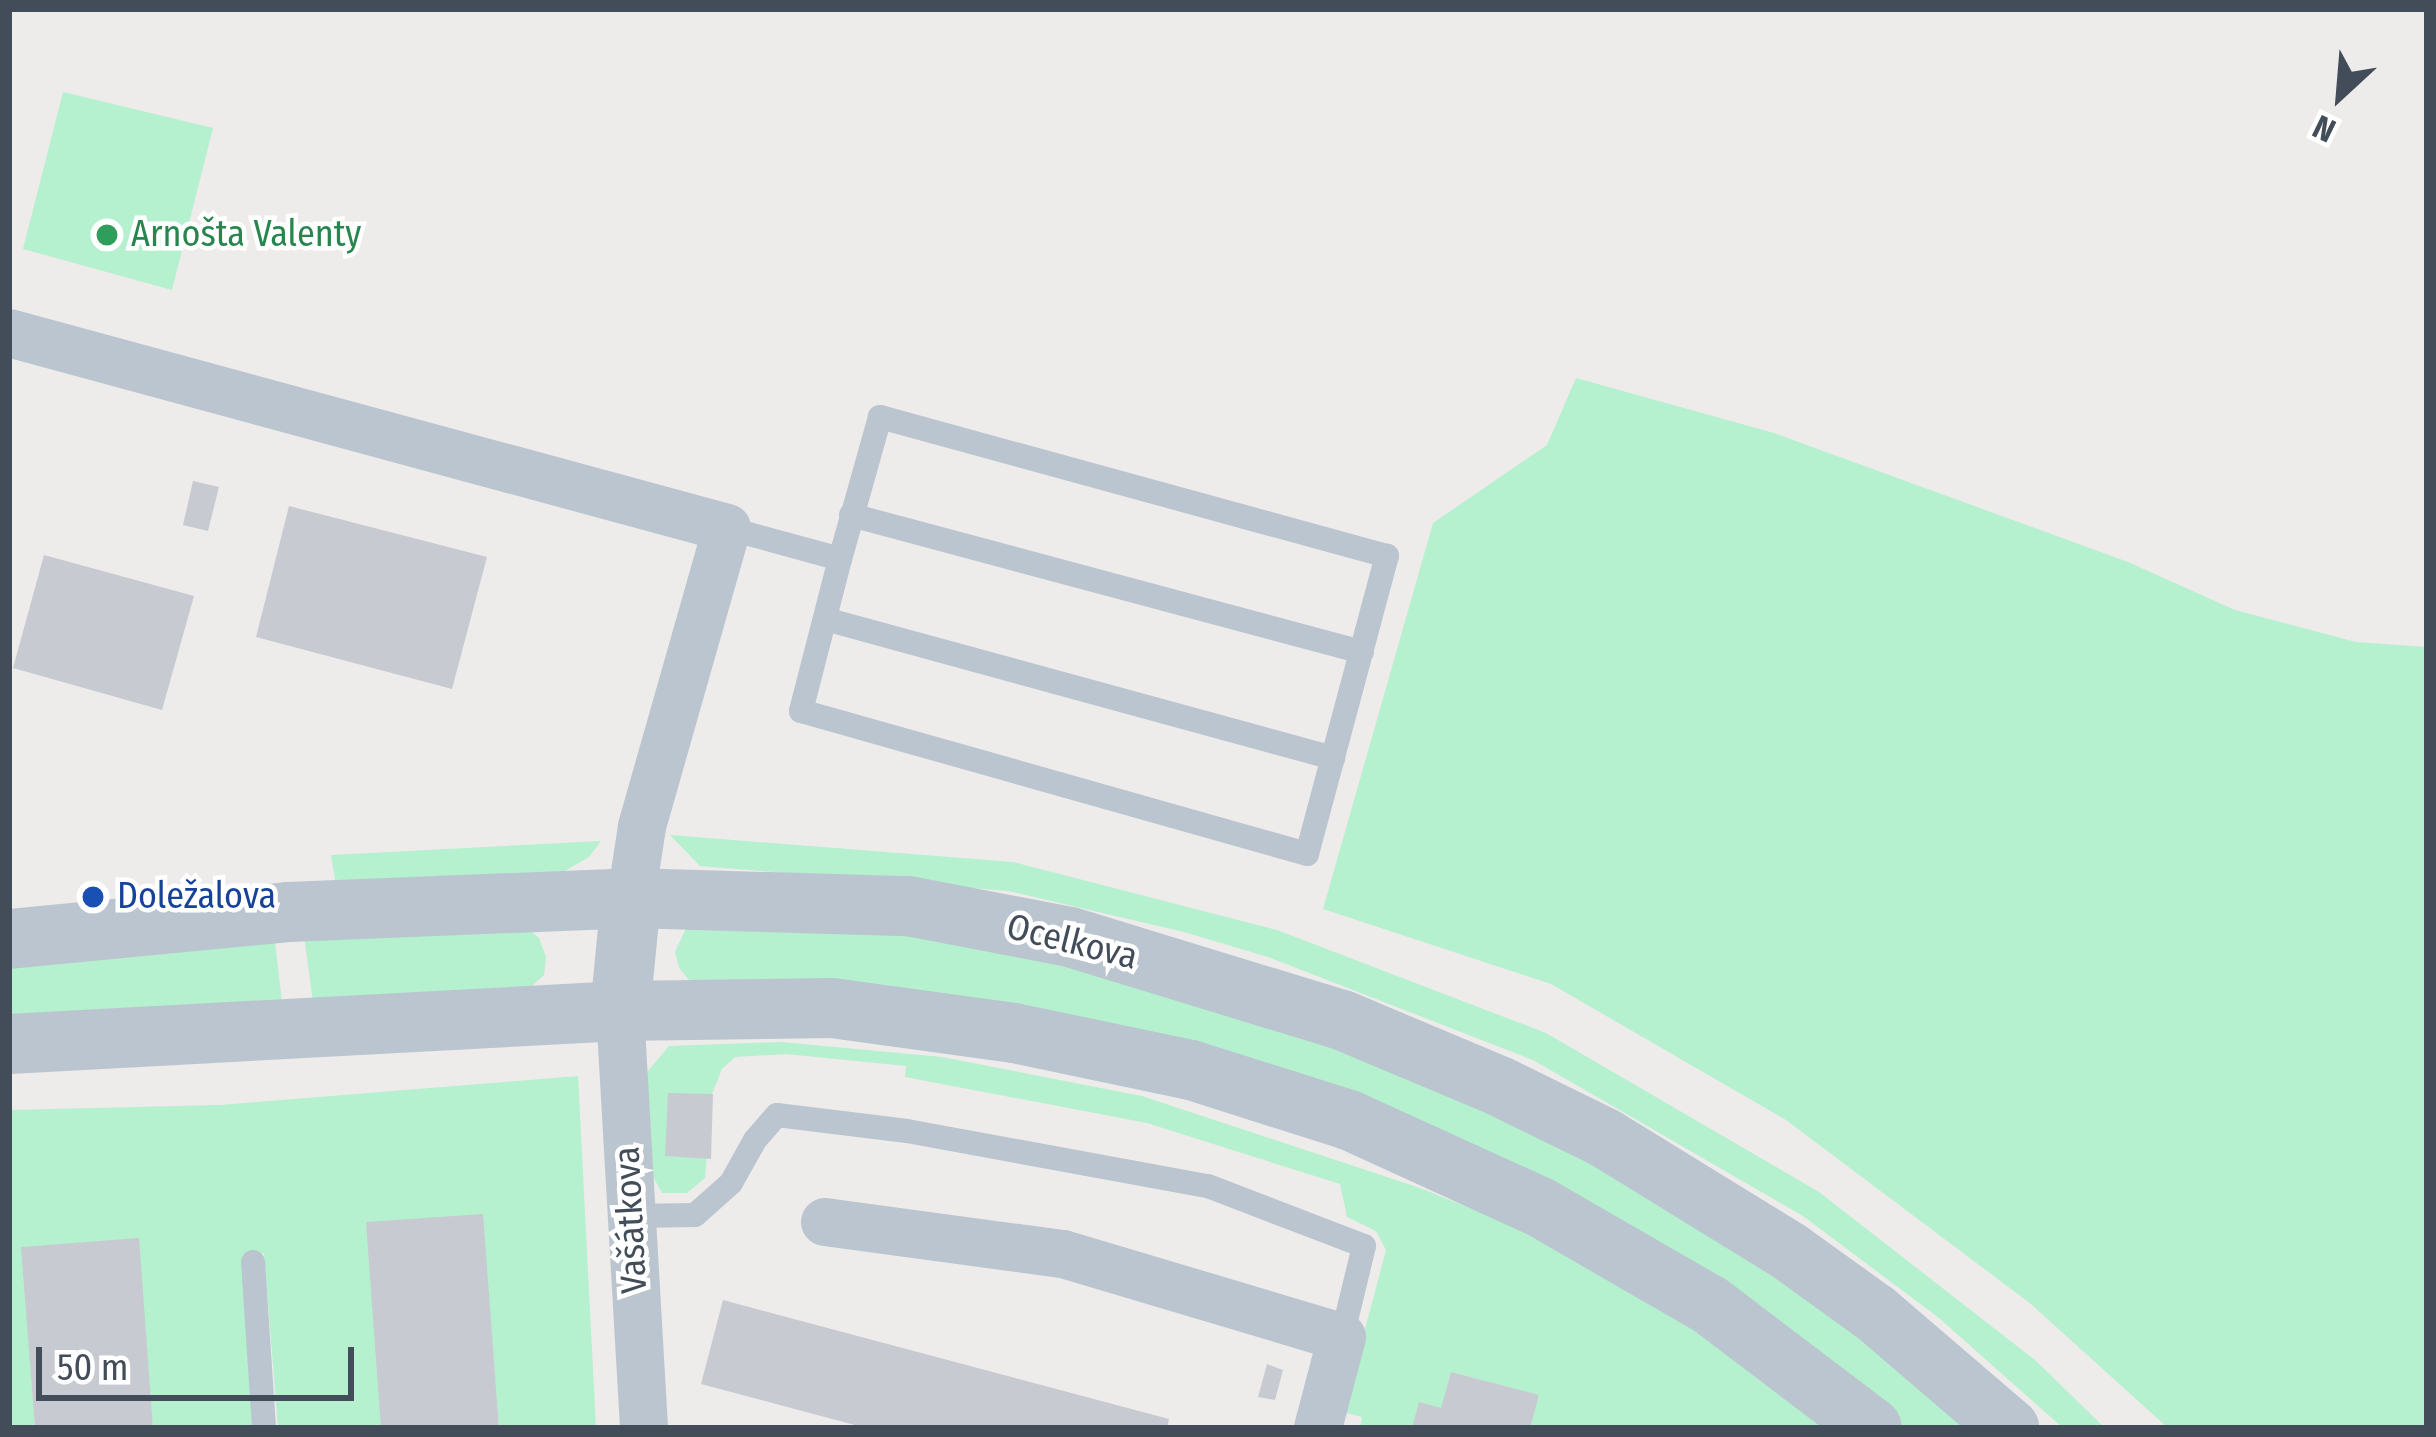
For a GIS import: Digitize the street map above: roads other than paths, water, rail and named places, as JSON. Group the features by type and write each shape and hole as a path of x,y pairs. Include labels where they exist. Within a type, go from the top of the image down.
{"street":[{"path":"9,333 727,528 642,827 620,1011"},
{"name":"Ocelkova","path":"9,939 288,912 631,898 908,906 1070,937 1342,1021 1499,1086 1695,1190 1875,1313 2009,1428"},
{"path":"9,1044 620,1011 832,1008 922,1017 1191,1070 1349,1120 1540,1207 1710,1305 1872,1428"},
{"name":"Vašátkova","path":"620,1011 644,1428"},
{"path":"825,1222 1063,1254 1342,1337 1318,1428"}],"lane":[{"path":"880,416 1387,556 1307,854 801,711 851,514 880,416"},
{"path":"851,514 1362,652"},
{"path":"727,528 840,560"},
{"path":"824,619 1333,758"},
{"path":"631,1216 695,1215 730,1184 754,1140 777,1115 907,1131 1208,1186 1364,1246 1342,1337"},
{"path":"253,1262 264,1428"}],"place":[{"name":"Arnošta Valenty","path":"107,235"},
{"name":"Doležalova","path":"93,897"}]}
